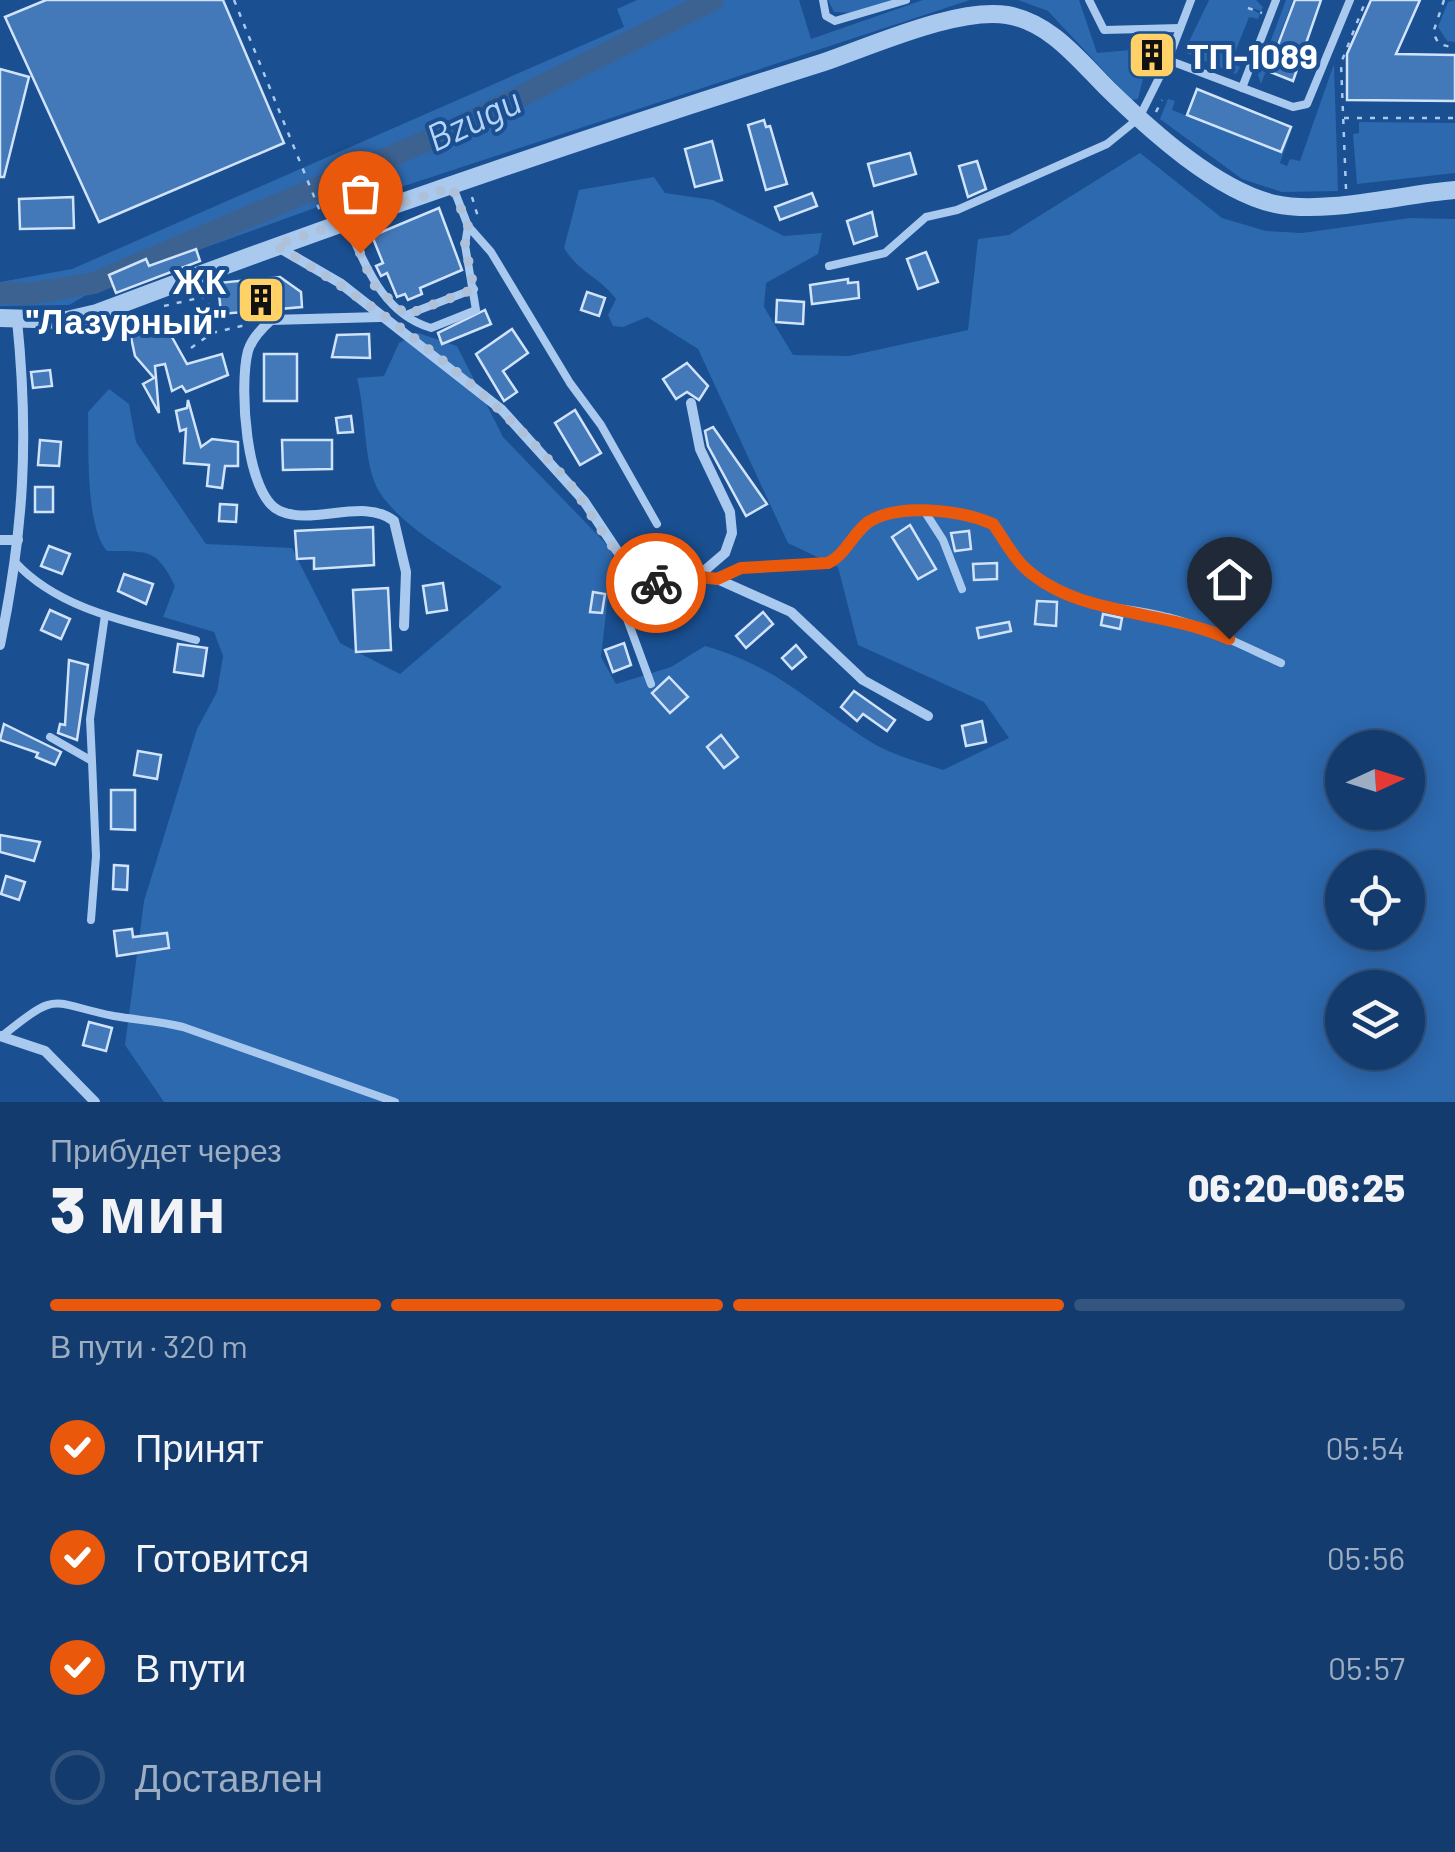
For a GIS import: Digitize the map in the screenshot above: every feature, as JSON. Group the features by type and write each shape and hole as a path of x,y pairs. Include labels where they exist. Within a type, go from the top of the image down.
{"street":[{"path":"0,646 26,481 25,404 8,319 67,320 97,313 336,223 452,187 729,90 994,7 1040,26 1146,119 1238,190 1272,203 1306,205 1455,190"},
{"path":"275,245 340,283 455,369 531,437 584,500 632,574 663,584 694,576 717,579 791,612 863,680 928,716"},
{"path":"381,317 272,320 252,341 247,362 250,443 257,488 267,504 282,512 378,513 394,521 406,572 404,626"},
{"path":"691,404 700,448 730,512 732,533 725,553 694,576"},
{"path":"0,540 18,540"},
{"path":"1,1036 46,1051 96,1102"}],"lane":[{"path":"823,0 826,16 835,21 906,0"},
{"path":"1088,0 1104,30 1180,28"},
{"path":"829,266 885,254 926,217 956,210 1107,144 1146,119 1191,0"},
{"path":"1242,88 1276,0"},
{"path":"1168,60 1293,107 1307,104 1350,0"},
{"path":"452,187 468,226 491,252 570,383 601,425 658,524"},
{"path":"336,223 374,285 406,315 425,327 438,328 476,310 465,244 468,226"},
{"path":"406,315 474,289"},
{"path":"717,579 741,568 828,563 837,559 866,524 886,514 926,512 993,524 1021,565 1061,593 1094,605 1162,615 1203,627 1281,662"},
{"path":"926,512 943,540 962,589"},
{"path":"15,562 39,584 105,616 196,640"},
{"path":"632,574 626,616 651,684"},
{"path":"91,920 96,856 90,718 105,616"},
{"path":"50,737 92,761"},
{"path":"1,1036 51,1002 72,1002 113,1016 151,1018 395,1102"}],"path":[{"path":"234,0 301,174 313,200 336,223"},
{"path":"1346,191 1341,63 1366,0"},
{"path":"1444,0 1434,33 1439,44 1455,48"},
{"path":"1146,119 1162,100"},
{"path":"1343,118 1455,118"},
{"path":"196,297 208,296 212,333"},
{"path":"191,348 212,333 272,320"}],"shaded area":[{"path":"637,0 799,0 811,39 923,0 970,0 328,211 323,205 204,248 155,255 69,305 0,306 0,282 72,269 624,27 617,9"},
{"path":"828,0 892,0 853,13 834,12"},
{"path":"1018,0 1079,0 1097,53 1154,45 1153,36 1161,37 1162,50 1149,47 1145,57 1148,64 1156,65 1151,77 1144,75 1138,99 1131,100 1048,11"},
{"path":"1209,0 1256,0 1263,7 1261,11 1248,7 1260,14 1258,19 1249,17 1231,63 1240,67 1236,74 1184,52"},
{"path":"1286,0 1293,0 1261,84 1258,75"},
{"path":"1455,0 1455,42 1447,41 1438,27 1448,2"},
{"path":"1334,64 1338,191 1282,192 1242,179 1160,119 1168,99 1175,101 1172,110 1279,152 1289,125 1293,126 1280,163 1287,166 1290,159 1300,161"},
{"path":"1359,122 1455,123 1455,173 1357,184 1353,134 1359,133"},
{"path":"1140,153 1222,218 1266,231 1302,233 1410,218 1455,219 1455,1102 164,1102 125,1045 144,901 197,729 217,692 223,656 214,632 163,617 175,586 156,558 141,552 107,551 100,539 90,485 88,412 109,389 129,404 136,442 206,544 292,548 340,643 400,674 502,587 410,525 381,494 370,467 357,378 384,376 399,343 418,333 457,346 503,437 613,551 601,657 616,684 671,667 705,646 774,675 879,747 943,770 1009,738 984,702 858,645 838,567 788,543 698,349 647,317 623,327 613,326 608,315 616,299 564,248 579,190 654,177 665,193 713,200 784,236 822,233 818,254 766,283 764,307 793,355 849,356 968,330 978,239 1009,235"}],"building":[{"path":"46,0 223,0 284,143 99,222 5,17"},
{"path":"1295,0 1321,0 1293,81 1268,71"},
{"path":"1371,0 1420,0 1396,54 1455,55 1455,101 1347,100 1347,54"},
{"path":"0,69 29,77 4,177 0,177"},
{"path":"1197,89 1291,127 1281,152 1187,115"},
{"path":"764,120 766,127 770,126 787,184 766,190 748,125"},
{"path":"712,141 722,180 695,187 685,149"},
{"path":"910,153 916,174 874,186 868,164"},
{"path":"977,161 986,189 968,197 959,166"},
{"path":"812,193 817,206 780,220 775,207"},
{"path":"73,197 74,228 20,229 19,199"},
{"path":"439,208 462,270 420,288 422,294 408,300 405,294 397,297 387,273 381,276 376,266 383,263 372,236"},
{"path":"872,212 877,236 854,244 847,221"},
{"path":"196,249 200,261 116,293 109,275 146,259 149,266"},
{"path":"926,252 938,282 918,289 907,259"},
{"name":"ЖК \"Лазурный\"","path":"280,277 301,292 302,307 221,314 218,283"},
{"path":"848,279 848,283 858,282 859,298 812,304 810,285"},
{"path":"587,292 605,298 599,316 581,310"},
{"path":"777,300 804,302 803,324 776,322"},
{"path":"485,310 491,324 442,344 438,333"},
{"path":"163,321 187,364 222,354 228,375 186,392 182,386 172,391 165,364 155,366 159,413 143,384 154,378 135,356 129,328"},
{"path":"512,329 528,353 503,371 517,392 504,401 476,354"},
{"path":"369,334 370,358 332,357 337,335"},
{"path":"264,354 297,354 297,401 264,401"},
{"path":"687,363 708,386 699,400 687,392 676,399 663,379"},
{"path":"50,370 52,386 33,388 31,372"},
{"path":"188,400 201,447 212,439 238,442 238,466 225,466 222,488 207,486 209,465 184,463 186,429 180,431 176,411 187,408"},
{"path":"575,410 601,453 580,465 555,423"},
{"path":"351,416 353,432 338,433 336,418"},
{"path":"713,427 767,504 746,516 708,446 705,431"},
{"path":"40,440 61,442 59,466 38,465"},
{"path":"282,440 332,440 332,469 283,470"},
{"path":"35,487 53,487 53,512 35,512"},
{"path":"220,504 237,505 236,522 219,521"},
{"path":"910,525 936,569 918,579 892,537"},
{"path":"373,527 374,565 314,569 314,558 297,559 295,531"},
{"path":"969,531 971,549 955,551 951,533"},
{"path":"49,546 70,554 62,574 41,566"},
{"path":"997,563 997,579 974,580 973,564"},
{"path":"124,574 153,584 146,604 118,591"},
{"path":"443,583 447,610 427,613 423,586"},
{"path":"388,588 391,650 356,652 353,590"},
{"path":"593,592 605,594 602,613 590,612"},
{"path":"1037,601 1057,602 1056,626 1035,624"},
{"path":"50,610 70,619 61,639 41,630"},
{"path":"763,612 773,624 746,648 736,636"},
{"path":"1103,614 1122,618 1120,629 1101,625"},
{"path":"1009,622 1011,631 979,638 977,628"},
{"path":"624,643 631,665 613,672 605,650"},
{"path":"178,644 207,648 203,676 174,672"},
{"path":"796,645 806,657 792,669 782,658"},
{"path":"69,660 88,665 77,740 58,733 60,724 65,725"},
{"path":"669,677 688,697 670,713 652,693"},
{"path":"854,691 895,720 887,731 863,714 857,721 841,707"},
{"path":"982,721 986,742 966,746 962,726"},
{"path":"4,724 61,752 55,765 36,757 38,753 0,740"},
{"path":"721,735 738,757 724,768 707,747"},
{"path":"138,751 161,755 157,779 134,775"},
{"path":"111,790 135,790 135,830 111,829"},
{"path":"0,835 40,842 34,861 0,852"},
{"path":"114,865 128,866 127,890 113,889"},
{"path":"6,876 25,882 19,900 1,894"},
{"path":"132,929 133,937 167,933 169,948 117,956 114,931"},
{"path":"89,1022 112,1028 106,1051 83,1045"}],"waterway":[{"name":"Bzugu","path":"0,293 30,294 94,283 457,128 713,0"}],"way so far":[{"path":"360,253 374,285 406,315 474,289 465,244 468,226 452,187 275,245 340,283 455,369 502,410 531,437 584,500 632,574 656,583"}],"place":[{"name":"ТП-1089","path":"1152,55"},
{"name":"ЖК \"Лазурный\"","path":"261,300"}],"route":[{"path":"656,583 680,582 694,576 717,579 741,568 828,563 837,559 866,524 886,514 926,512 980,518 993,524 1021,565 1061,593 1094,605 1162,615 1229,639"}]}
